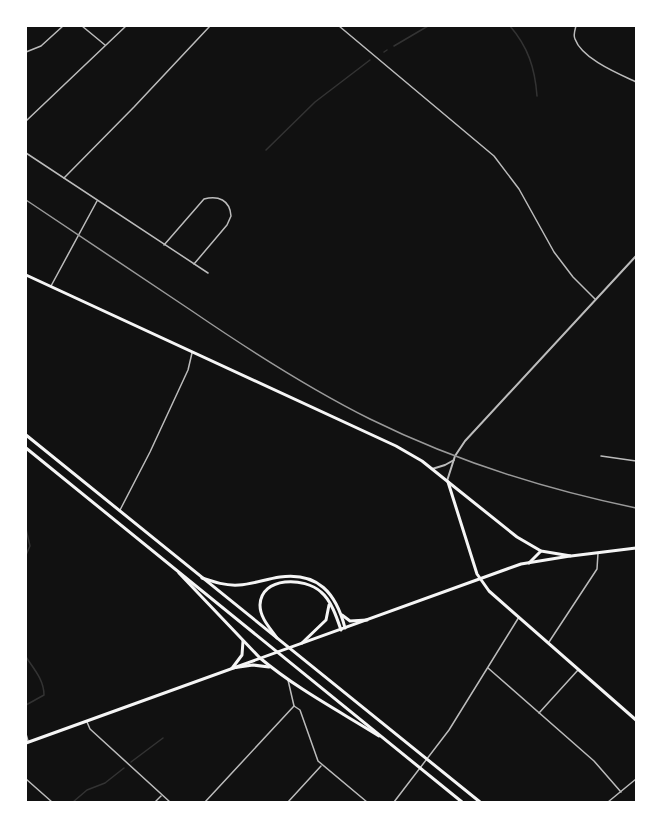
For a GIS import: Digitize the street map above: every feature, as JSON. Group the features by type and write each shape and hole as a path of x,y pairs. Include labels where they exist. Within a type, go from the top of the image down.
{"main road":[{"path":"26,275 396,446 438,473 517,537 540,551 571,556"},
{"path":"26,435 480,802"},
{"path":"26,448 462,802"},
{"path":"447,481 466,542 481,580 496,599 636,720"},
{"path":"27,743 507,569 538,561 636,548"},
{"path":"529,563 540,551"},
{"path":"538,561 546,553"},
{"path":"169,563 270,667 391,744"},
{"path":"201,578 229,585 290,576 305,578 324,588 333,599 340,614 343,629"},
{"path":"280,642 263,618 261,610 262,596 270,587 283,582 298,581 319,590 343,629"},
{"path":"302,643 326,620 329,604"},
{"path":"340,614 350,621 367,620"},
{"path":"232,668 242,655 243,639"},
{"path":"232,668 253,665 270,667"}],"street":[{"path":"26,52 41,46 63,26"},
{"path":"82,26 106,46"},
{"path":"26,121 126,26"},
{"path":"64,179 210,26"},
{"path":"339,26 494,156 519,189 554,252 573,277 596,299"},
{"path":"576,26 574,37 585,52 600,64 636,82"},
{"path":"26,153 208,273"},
{"path":"163,245 204,199 219,198 226,203 231,216 227,225 194,264"},
{"path":"50,287 97,201"},
{"path":"447,481 454,460 465,441 636,256"},
{"path":"119,511 155,442 188,369 192,352"},
{"path":"602,456 636,461"},
{"path":"432,469 454,460"},
{"path":"548,643 597,569 598,552"},
{"path":"394,802 449,730 519,617"},
{"path":"487,668 594,761 621,792"},
{"path":"539,713 579,669"},
{"path":"288,680 294,706 300,710 313,749 322,765 367,802"},
{"path":"205,802 294,706"},
{"path":"87,721 90,729 170,802"},
{"path":"26,734 27,743"},
{"path":"288,802 322,765"},
{"path":"26,779 52,802"},
{"path":"608,802 636,779"},
{"path":"155,802 162,795"}],"waterway":[{"path":"394,46 428,26"},
{"path":"510,26 530,58 537,96"},
{"path":"266,150 315,102 370,60"},
{"path":"26,529 30,546 26,555"},
{"path":"26,657 44,690 44,695 26,705"},
{"path":"131,762 163,738"},
{"path":"73,802 87,790 105,783 124,768"}],"railway":[{"path":"26,200 257,354 324,395 370,419 467,461 534,483 636,508"}]}
